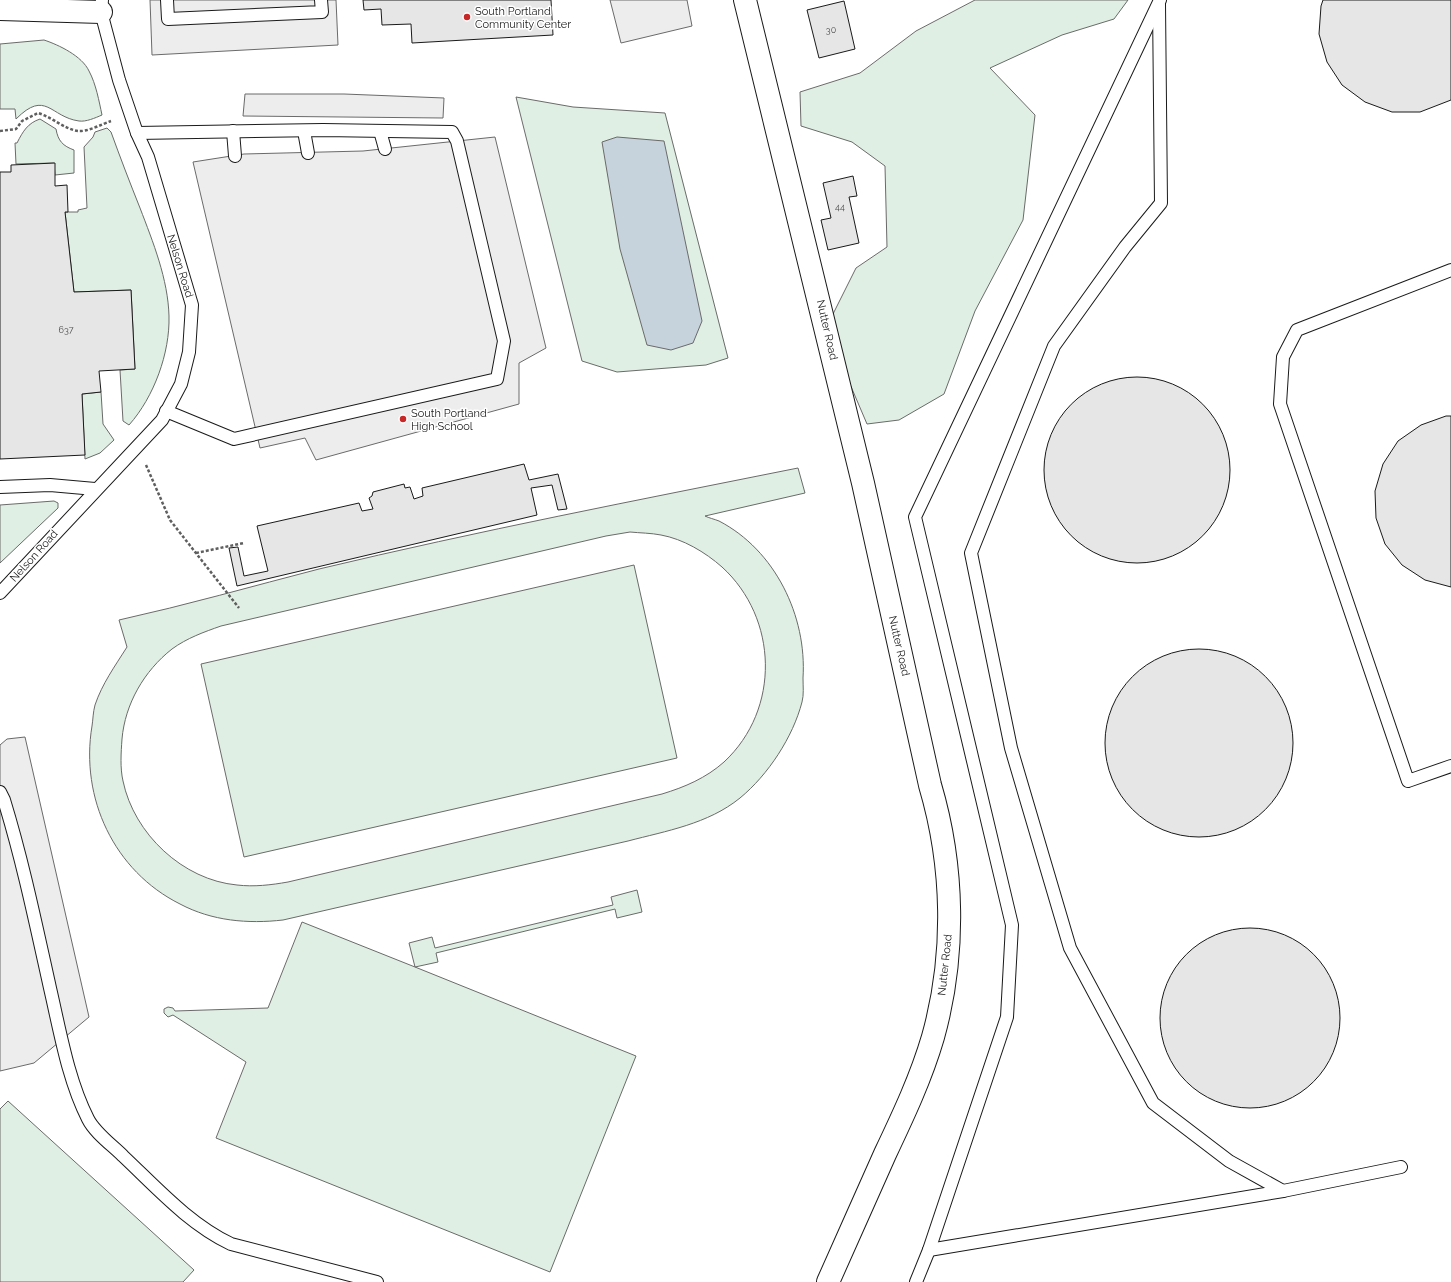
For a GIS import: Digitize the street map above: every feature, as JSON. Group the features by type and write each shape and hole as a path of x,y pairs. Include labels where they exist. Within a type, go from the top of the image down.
{"street":[{"name":"Nutter Road","path":"745,0 863,484 930,785 937,810 946,860 950,912 944,988 933,1036 917,1084 828,1282"},
{"path":"0,9 102,6"}],"lane":[{"path":"167,0 168,19 322,12 321,0"},
{"path":"1160,0 1161,203 1125,247 1054,346 971,553 1011,748 1070,948 1153,1103 1229,1161 1283,1191"},
{"path":"916,1282 929,1250 1007,1016 1012,926 915,516 1160,0"},
{"name":"Nelson Road","path":"0,593 95,489 138,447 162,420 181,384 189,352 192,305 148,157 137,133 119,80 102,6"},
{"path":"137,133 233,131 452,132 457,141 504,341 496,379 234,439 166,411"},
{"path":"233,131 235,156"},
{"path":"304,131 308,152"},
{"path":"380,131 385,149"},
{"path":"1451,270 1297,330 1283,357 1280,404 1408,781 1451,766"},
{"path":"0,487 50,485 95,489"},
{"path":"0,792 4,800 21,856 63,1046 78,1095 88,1120 104,1138 169,1199 203,1229 215,1236 231,1244 377,1282"},
{"path":"929,1250 1283,1191 1401,1167"}],"path":[{"path":"0,131 16,129 22,121 38,113 48,116 66,127 80,131 113,120"},
{"path":"138,447 170,520 239,608"},
{"path":"196,553 244,543"}],"green space":[{"path":"975,0 1128,0 1114,19 1062,35 990,68 1035,115 1023,220 975,311 944,394 899,420 867,424 826,328 856,268 887,247 885,166 852,142 801,126 800,92 860,73 916,31"},
{"path":"44,40 70,52 86,66 95,87 102,115 88,120 79,121 69,119 48,107 41,105 34,106 26,110 16,119 15,109 0,109 0,44"},
{"path":"516,97 573,107 665,113 728,358 706,365 617,372 582,361"},
{"path":"40,119 56,129 58,137 62,142 67,147 74,150 74,173 55,175 54,163 16,164 15,143 17,143 29,125"},
{"path":"107,128 111,132 155,247 163,275 168,302 169,330 167,345 159,374 146,401 129,425 123,421 120,370 135,369 131,290 74,292 65,212 78,212 78,210 87,208 84,147 93,137 95,132"},
{"path":"101,392 103,424 114,440 100,453 85,459 82,394"},
{"path":"798,468 805,493 705,516 719,521 739,534 756,549 771,567 784,587 793,609 803,655 802,702 786,742 770,767 750,789 728,807 686,826 628,841 283,920 257,922 217,918 192,910 157,890 137,872 120,852 107,830 97,805 91,780 90,753 95,705 105,682 127,647 119,620 379,555 558,516","holes":["630,532 657,534 669,537 701,551 715,561 741,588 754,612 762,637 765,664 763,690 756,716 743,740 724,762 703,777 687,785 662,794 288,882 250,886 217,881 198,874 180,864 164,851 150,836 138,819 129,800 121,771 124,726 127,713 138,689 153,667 172,649 202,633 221,626 606,536"]},
{"path":"54,501 58,503 58,508 0,563 0,505"},
{"path":"634,565 677,758 244,857 201,664"},
{"path":"637,890 642,912 617,918 615,909 436,953 438,962 415,967 409,943 432,937 435,948 613,905 611,897"},
{"path":"302,922 636,1056 550,1272 216,1138 246,1062 173,1015 168,1017 164,1013 164,1009 168,1007 173,1008 175,1011 268,1008"},
{"path":"8,1101 194,1270 183,1282 0,1282 0,1109"}],"shaded area":[{"path":"150,0 336,0 338,45 152,55"},
{"path":"610,0 687,0 692,26 621,43"},
{"path":"245,94 344,94 444,98 443,118 243,116"},
{"path":"495,137 546,348 519,363 519,404 316,460 305,438 260,448 193,162 244,154 363,151"},
{"path":"617,137 664,141 702,321 693,343 671,350 647,345 620,249 602,142"},
{"path":"25,737 89,1017 34,1063 0,1071 0,745 7,739"}],"building":[{"name":"South Portland Community Center","path":"363,0 551,0 553,35 412,43 411,24 382,25 381,9 364,10"},
{"path":"1323,0 1451,0 1451,100 1420,112 1392,112 1365,102 1342,85 1327,62 1319,34 1321,6"},
{"path":"844,1 855,49 819,58 807,10"},
{"path":"55,163 55,186 67,185 68,212 65,212 74,292 131,290 135,369 99,371 101,392 82,394 85,455 0,459 0,172 11,172 11,165"},
{"path":"853,176 857,196 849,197 859,243 828,250 821,220 831,218 823,183"},
{"path":"1128,377 1146,377 1173,384 1189,392 1203,404 1215,418 1223,434 1230,461 1230,479 1223,506 1215,522 1203,536 1189,548 1173,556 1146,563 1128,563 1101,556 1085,548 1071,536 1059,522 1048,497 1044,479 1044,461 1051,434 1059,418 1071,404 1085,392 1110,381"},
{"path":"1446,416 1451,416 1451,587 1425,580 1402,565 1385,544 1376,518 1375,491 1383,464 1398,441 1421,425"},
{"path":"524,464 529,480 558,474 567,509 558,510 552,485 531,488 537,515 237,586 229,548 238,547 244,576 268,571 257,526 359,503 362,511 373,509 369,498 372,496 373,492 404,484 405,488 410,487 414,499 423,496 422,488"},
{"path":"1199,649 1226,653 1243,660 1265,677 1282,699 1289,716 1293,743 1289,770 1282,787 1265,809 1243,826 1226,833 1199,837 1172,833 1155,826 1133,809 1116,787 1109,770 1105,743 1109,716 1116,699 1133,677 1155,660 1172,653"},
{"path":"1241,928 1259,928 1285,934 1293,938 1314,954 1330,975 1334,983 1339,1000 1339,1036 1334,1053 1330,1061 1314,1082 1293,1098 1285,1102 1268,1107 1241,1108 1224,1105 1207,1098 1193,1088 1180,1075 1170,1061 1163,1044 1160,1027 1160,1009 1163,992 1170,975 1180,961 1193,948 1207,938 1224,931"}],"place":[{"name":"South Portland Community Center","path":"467,17"},
{"name":"South Portland High School","path":"403,419"}]}
